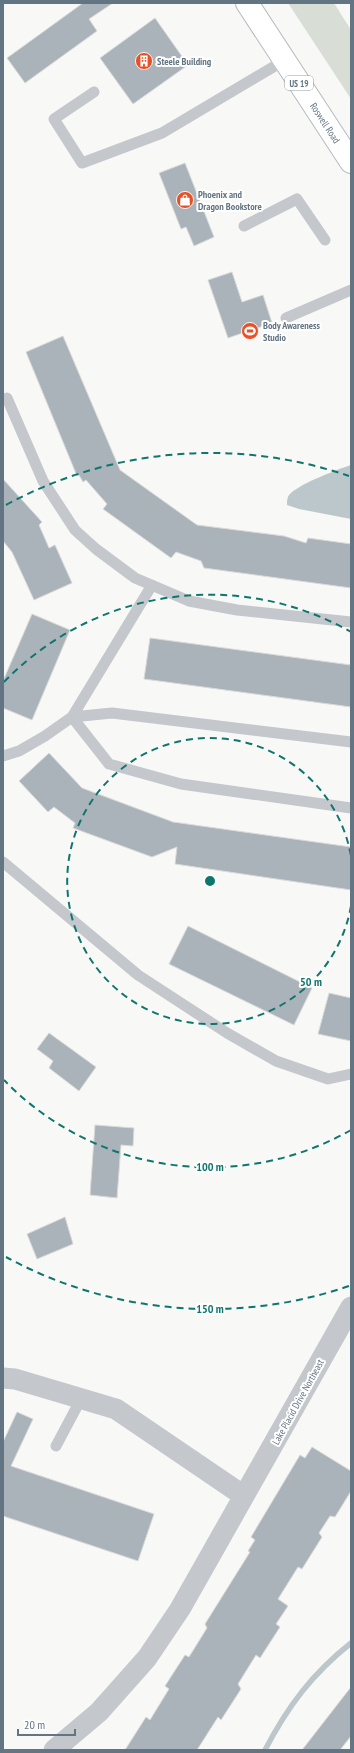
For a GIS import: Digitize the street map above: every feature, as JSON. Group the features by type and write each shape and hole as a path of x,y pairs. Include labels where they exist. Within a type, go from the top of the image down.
{"main road":[{"name":"Roswell Road","path":"248,3 351,162"}],"street":[{"name":"Lake Placid Drive Northeast","path":"54,1750 99,1712 147,1658 180,1609 351,1307"},
{"path":"3,1378 15,1379 116,1409 244,1496"}],"lane":[{"path":"94,92 54,119 82,163 162,133 285,60"},
{"path":"244,226 298,199 325,240"},
{"path":"286,318 351,290"},
{"path":"7,398 43,480 75,530 96,549 135,578 189,601 237,610 351,622"},
{"path":"3,756 19,750 45,736 72,716 152,585"},
{"path":"72,716 112,713 351,742"},
{"path":"72,716 110,764 181,784 351,808"},
{"path":"3,862 138,975 227,1033 276,1061 328,1079 351,1074"},
{"path":"56,1446 81,1399"}],"shaded area":[{"path":"288,3 334,3 351,30 351,99"},
{"path":"351,465 351,519 299,509 287,505 289,496 296,489 320,477"}],"building":[{"path":"83,3 113,3 89,19 97,31 25,83 7,58"},
{"name":"Steele Building","path":"155,18 188,65 133,104 100,58"},
{"name":"Phoenix and Dragon Bookstore","path":"185,163 214,237 194,246 186,227 181,229 159,173"},
{"path":"232,272 242,302 263,295 272,323 228,338 208,280"},
{"path":"63,336 120,470 197,525 284,536 306,543 308,538 351,544 351,588 204,568 201,561 176,552 171,558 103,509 107,504 86,480 83,482 79,475 77,476 26,352"},
{"path":"3,479 42,522 39,525 49,548 55,545 72,583 34,600 12,552 3,541"},
{"path":"32,614 70,630 32,720 3,708 3,681"},
{"path":"150,638 351,665 351,707 144,679"},
{"path":"49,753 82,788 173,822 351,847 351,890 175,864 177,847 152,857 73,828 75,823 54,807 48,812 19,781"},
{"path":"188,926 312,988 294,1025 169,964"},
{"path":"329,993 351,998 351,1041 318,1034"},
{"path":"49,1033 96,1067 79,1091 49,1068 53,1061 37,1049"},
{"path":"95,1125 134,1128 133,1146 121,1145 117,1198 90,1195"},
{"path":"65,1217 73,1244 37,1259 27,1234"},
{"path":"17,1412 33,1419 11,1466 154,1514 138,1561 3,1516 3,1442"},
{"path":"312,1447 351,1471 351,1491 335,1517 330,1516 319,1533 322,1537 302,1569 298,1567 278,1599 288,1606 276,1624 280,1627 260,1658 256,1655 238,1684 241,1689 221,1720 218,1717 197,1750 125,1750 146,1717 150,1720 169,1689 165,1686 185,1655 189,1657 207,1628 205,1624 250,1552 248,1551 255,1540 251,1537 300,1455 305,1458"},
{"path":"351,1687 351,1736 340,1750 302,1750"}],"waterway":[{"path":"265,1750 283,1719 302,1692 324,1667 351,1643"}],"place":[{"name":"Steele Building","path":"144,61"},
{"name":"Phoenix and Dragon Bookstore","path":"185,200"},
{"name":"Body Awareness Studio","path":"250,331"}]}
